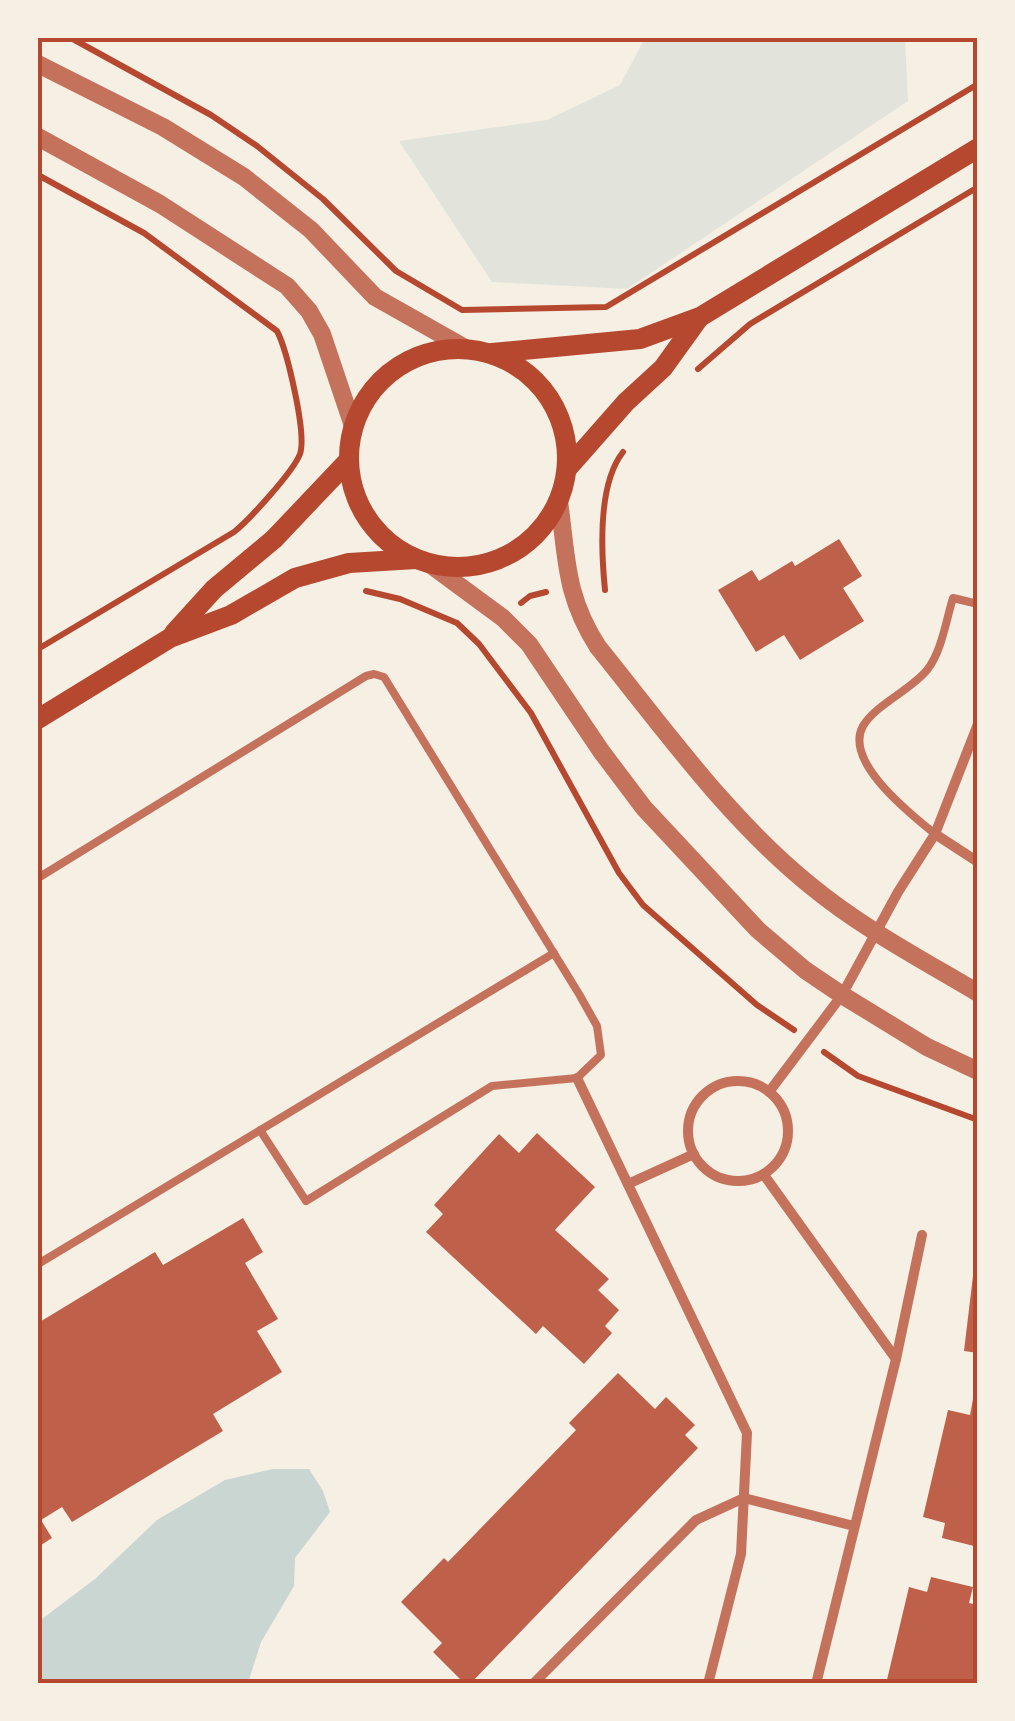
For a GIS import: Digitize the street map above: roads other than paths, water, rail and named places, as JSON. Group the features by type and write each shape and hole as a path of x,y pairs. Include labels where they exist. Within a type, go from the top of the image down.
{"main road":[{"path":"490,353 640,339 700,316 978,148"},
{"path":"567,469 626,402 663,368 700,316"},
{"path":"38,718 170,638 230,615 295,578 349,564 421,561 449,567 472,566 504,556 533,538 559,500 567,469 563,426 543,388 528,373 490,353 467,348 425,354 388,373 373,388 353,426 348,460 351,480 368,519 389,542 421,561"},
{"path":"170,638 214,590 274,540 348,460"}],"street":[{"path":"38,64 164,127 244,177 311,230 376,296 467,348"},
{"path":"38,138 160,204 288,286 322,334 353,426"},
{"path":"559,500 569,587 581,620 598,647 724,803 798,875 876,933 978,992"},
{"path":"421,561 504,618 529,644 644,808 758,930 842,995 928,1047 978,1071"},
{"path":"769,1092 842,995 936,834 978,724"},
{"path":"936,834 978,862"},
{"path":"577,1078 747,1433 741,1554 708,1684"},
{"path":"741,1081 769,1092 778,1102 788,1127 783,1154 764,1174 738,1182 724,1179 702,1165 694,1154 689,1125 701,1098 726,1083 741,1081"},
{"path":"628,1184 694,1154"},
{"path":"764,1174 896,1359"},
{"path":"816,1684 896,1359 922,1236"},
{"path":"533,1684 696,1520 744,1498 854,1526"}],"lane":[{"path":"936,834 892,799 868,764 859,740 864,724 928,668 953,598 978,604"},
{"path":"38,878 374,674 384,678 597,1026 601,1055 577,1078 492,1086 306,1201 260,1130"},
{"path":"38,1264 554,953"}]}
